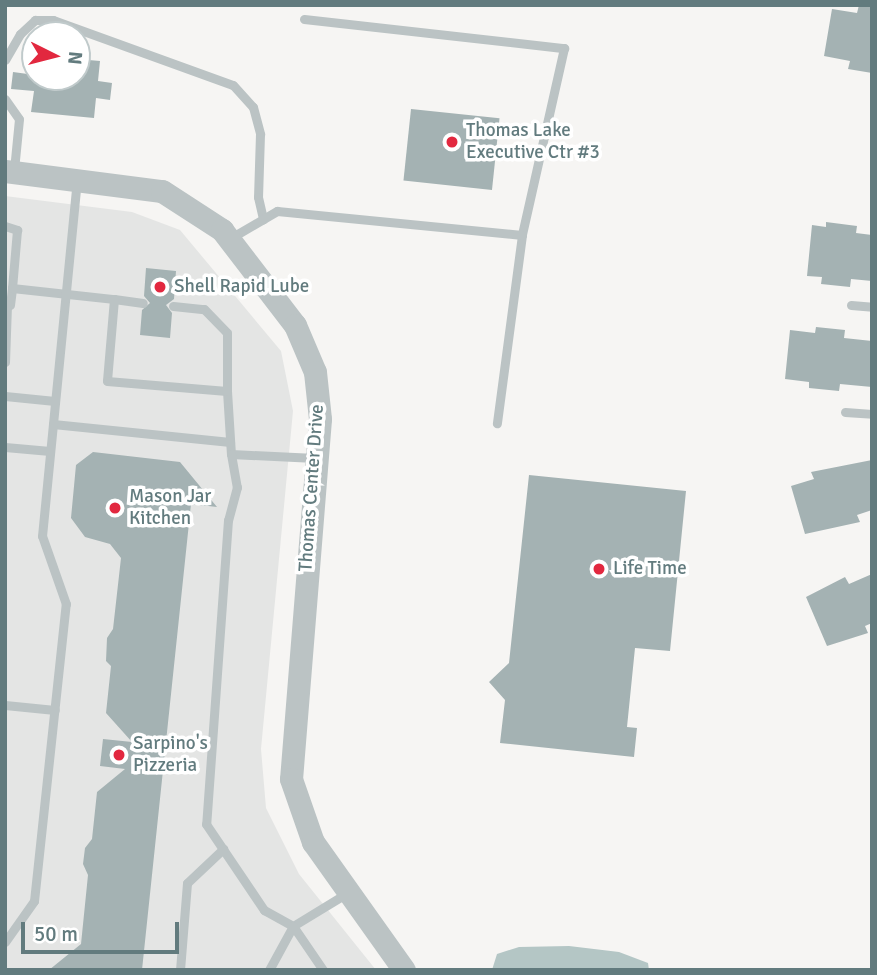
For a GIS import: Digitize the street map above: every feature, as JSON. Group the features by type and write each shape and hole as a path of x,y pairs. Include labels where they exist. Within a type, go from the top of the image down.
{"street":[{"name":"Thomas Center Drive","path":"10,172 162,191 229,239 295,325 315,372 320,419 290,779 313,842 404,970"}],"lane":[{"path":"304,19 564,48 522,235 497,423"},
{"path":"5,60 20,34 35,20 53,20 233,85 253,107 260,134 258,197 263,219"},
{"path":"5,99 19,118 10,172"},
{"path":"5,942 34,901 66,604 42,536 77,180"},
{"path":"229,239 277,211 522,235"},
{"path":"5,226 17,230 8,305 5,362"},
{"path":"12,288 143,303"},
{"path":"114,299 107,381 227,391"},
{"path":"852,305 872,307"},
{"path":"173,306 204,309 227,333 230,442 237,487 229,520 206,824 264,910 293,926 323,970"},
{"path":"5,396 55,401"},
{"path":"845,412 872,414"},
{"path":"53,424 230,442"},
{"path":"5,447 50,451"},
{"path":"231,454 317,458"},
{"path":"5,705 55,710"},
{"path":"180,970 187,883 223,849"},
{"path":"269,970 293,926 350,891"}],"shaded area":[{"path":"5,196 132,212 180,230 281,351 293,411 261,749 266,808 299,874 376,970 5,970"},
{"path":"569,946 619,952 648,963 649,970 492,970 497,954 519,947"}],"building":[{"path":"859,5 872,5 872,73 848,69 850,61 824,56 832,9 857,13"},
{"path":"91,60 100,61 98,81 112,83 110,100 96,98 94,118 31,112 34,91 91,91"},
{"path":"13,72 21,73 21,90 11,89"},
{"name":"Thomas Lake Executive Ctr #3","path":"411,109 500,118 492,190 403,181"},
{"path":"826,222 857,226 856,233 872,235 872,281 851,279 850,287 821,284 822,277 807,276 812,225 826,227"},
{"name":"Shell Rapid Lube","path":"146,268 176,271 174,299 166,305 172,313 170,338 140,335 142,310 150,303 144,296"},
{"path":"816,327 845,330 844,338 872,341 872,387 840,384 839,391 809,388 809,382 785,379 790,330 815,333"},
{"path":"93,452 180,462 217,507 191,504 142,970 49,970 81,944 88,875 83,864 85,848 92,839 97,792 125,769 100,766 103,739 132,742 106,713 111,666 106,661 107,638 113,629 121,558 110,544 85,537 71,518 76,465"},
{"path":"872,460 872,510 857,515 860,522 805,534 791,486 814,479 811,472"},
{"name":"Life Time","path":"529,475 686,491 670,651 635,648 627,727 637,728 634,757 500,743 505,700 489,682 509,663"},
{"path":"872,574 872,623 865,626 868,633 827,646 806,597 845,577 849,584"}],"place":[{"name":"Thomas Lake Executive Ctr #3","path":"452,142"},
{"name":"Shell Rapid Lube","path":"160,287"},
{"name":"Mason Jar Kitchen","path":"115,508"},
{"name":"Life Time","path":"599,569"},
{"name":"Sarpino's Pizzeria","path":"119,755"}]}
